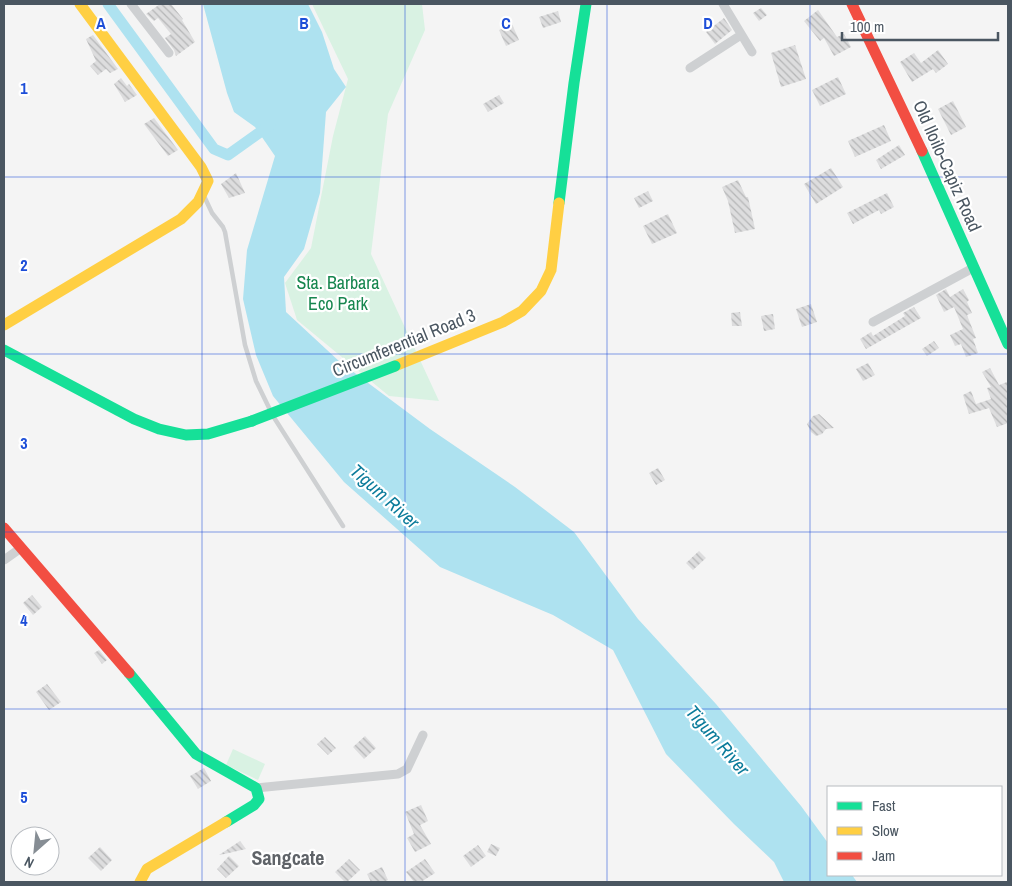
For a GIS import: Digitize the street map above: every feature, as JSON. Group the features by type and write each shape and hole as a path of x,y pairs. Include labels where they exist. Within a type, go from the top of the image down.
{"main road":[{"path":"4,325 181,219 194,209 204,195 208,181 201,167 80,4"},
{"name":"Circumferential Road 3","path":"4,350 134,418 159,429 186,435 208,434 252,421 395,366 503,322 522,311 541,291 551,270 574,83 586,4"},
{"name":"Old Iloilo-Capiz Road","path":"852,4 933,174 1008,344"},
{"path":"4,528 115,656 196,754 256,788 259,799 254,805 147,869 140,882"}],"street":[{"path":"131,4 169,53"},
{"path":"723,4 752,52"},
{"path":"690,68 742,35"},
{"path":"873,322 973,268"},
{"path":"4,560 21,548"},
{"path":"256,788 398,774 407,769 423,735"}],"lane":[{"path":"204,195 212,213 225,232 245,345 256,381 273,416 342,526"}],"green space":[{"name":"Sta. Barbara Eco Park","path":"312,4 422,4 425,30 388,114 371,254 439,401 389,396 297,320 285,283 311,248 333,136 348,79"},
{"path":"233,749 265,764 258,780 226,765"}],"water":[{"name":"Tigum River","path":"203,4 308,4 322,32 334,69 346,87 326,112 320,193 304,249 284,277 286,312 340,362 430,429 515,487 574,532 638,619 716,704 801,806 827,842 827,876 853,876 857,882 784,882 774,862 666,754 613,650 553,615 440,567 344,482 273,396 256,355 243,299 247,250 275,156 255,127 234,112"}],"building":[{"path":"160,4 171,4 183,19 195,42 176,56 165,38 171,34 158,18 154,21 146,14"},
{"path":"761,8 767,15 759,21 753,13"},
{"path":"818,10 837,37 844,34 851,47 834,56 824,38 820,41 804,21"},
{"path":"558,11 561,22 543,28 539,17"},
{"path":"724,18 732,30 715,44 706,32"},
{"path":"512,24 519,40 506,46 499,30"},
{"path":"93,35 118,69 110,73 106,69 98,75 90,66 96,61 86,39"},
{"path":"795,45 806,79 781,87 771,53"},
{"path":"938,50 948,64 936,73 933,69 912,82 900,62 914,53 921,63"},
{"path":"838,77 846,94 820,106 812,90"},
{"path":"121,78 127,86 129,84 137,95 125,102 114,84"},
{"path":"499,95 504,103 488,112 483,104"},
{"path":"953,101 966,127 951,135 938,109"},
{"path":"154,118 178,150 168,156 144,124"},
{"path":"884,125 891,141 855,157 848,141"},
{"path":"899,145 905,155 881,169 876,160"},
{"path":"831,168 843,187 816,204 804,184"},
{"path":"236,173 245,193 229,198 221,184"},
{"path":"738,180 746,197 748,197 755,229 735,233 728,201 722,187"},
{"path":"648,191 653,201 639,208 634,198"},
{"path":"887,193 894,207 881,214 879,210 853,224 847,213"},
{"path":"668,214 677,233 652,244 643,226"},
{"path":"946,289 950,297 963,289 969,300 967,302 972,313 967,315 976,338 973,339 978,353 966,357 961,344 955,346 950,335 963,329 954,307 944,312 936,295"},
{"path":"811,304 817,322 802,327 796,309"},
{"path":"914,307 921,318 866,349 860,339 871,332 873,336 905,316 903,313"},
{"path":"740,312 742,326 732,326 731,313"},
{"path":"773,314 775,329 764,331 761,316"},
{"path":"934,341 939,348 927,356 922,349"},
{"path":"868,363 875,375 863,381 856,369"},
{"path":"990,368 999,385 1007,382 1008,388 1008,423 997,427 989,408 969,414 963,395 971,391 976,404 991,399 987,388 991,387 982,372"},
{"path":"819,414 834,428 826,429 822,434 816,436 811,432 807,424 813,416"},
{"path":"658,468 665,480 656,485 649,473"},
{"path":"699,551 706,558 693,570 686,563"},
{"path":"32,595 42,607 33,615 23,603"},
{"path":"99,650 107,660 102,664 94,653"},
{"path":"47,684 61,702 49,710 36,692"},
{"path":"365,736 376,748 364,759 353,747"},
{"path":"325,737 336,748 328,755 317,744"},
{"path":"204,768 211,781 198,789 190,776"},
{"path":"421,805 428,821 420,825 431,844 415,852 407,838 414,834 405,812"},
{"path":"240,841 246,849 219,855"},
{"path":"491,844 500,848 496,856 487,852"},
{"path":"478,845 486,856 471,867 463,856"},
{"path":"100,847 112,860 101,871 88,858"},
{"path":"229,856 239,866 226,878 217,869"},
{"path":"349,859 360,870 345,882 335,872"},
{"path":"425,859 435,873 421,882 414,882 406,872"},
{"path":"382,867 388,880 371,882 367,874"}],"waterway":[{"path":"108,4 214,149 228,155 270,125"}],"traffic: fast":[{"path":"559,203 586,4"},
{"path":"922,151 1008,344"},
{"path":"4,350 134,419 159,429 186,435 208,434 252,421"},
{"path":"252,421 395,366"},
{"path":"129,673 196,754 256,788 259,799 254,805 226,822"}],"traffic: slow":[{"path":"4,325 181,219 198,202 208,181 201,167 80,4"},
{"path":"395,366 503,322 522,311 541,291 551,270 559,203"},
{"path":"140,882 147,869 226,822"}],"traffic: jam":[{"path":"852,4 922,151"},
{"path":"4,528 129,673"}],"district":[{"name":"Sangcate","path":"288,858"}]}
